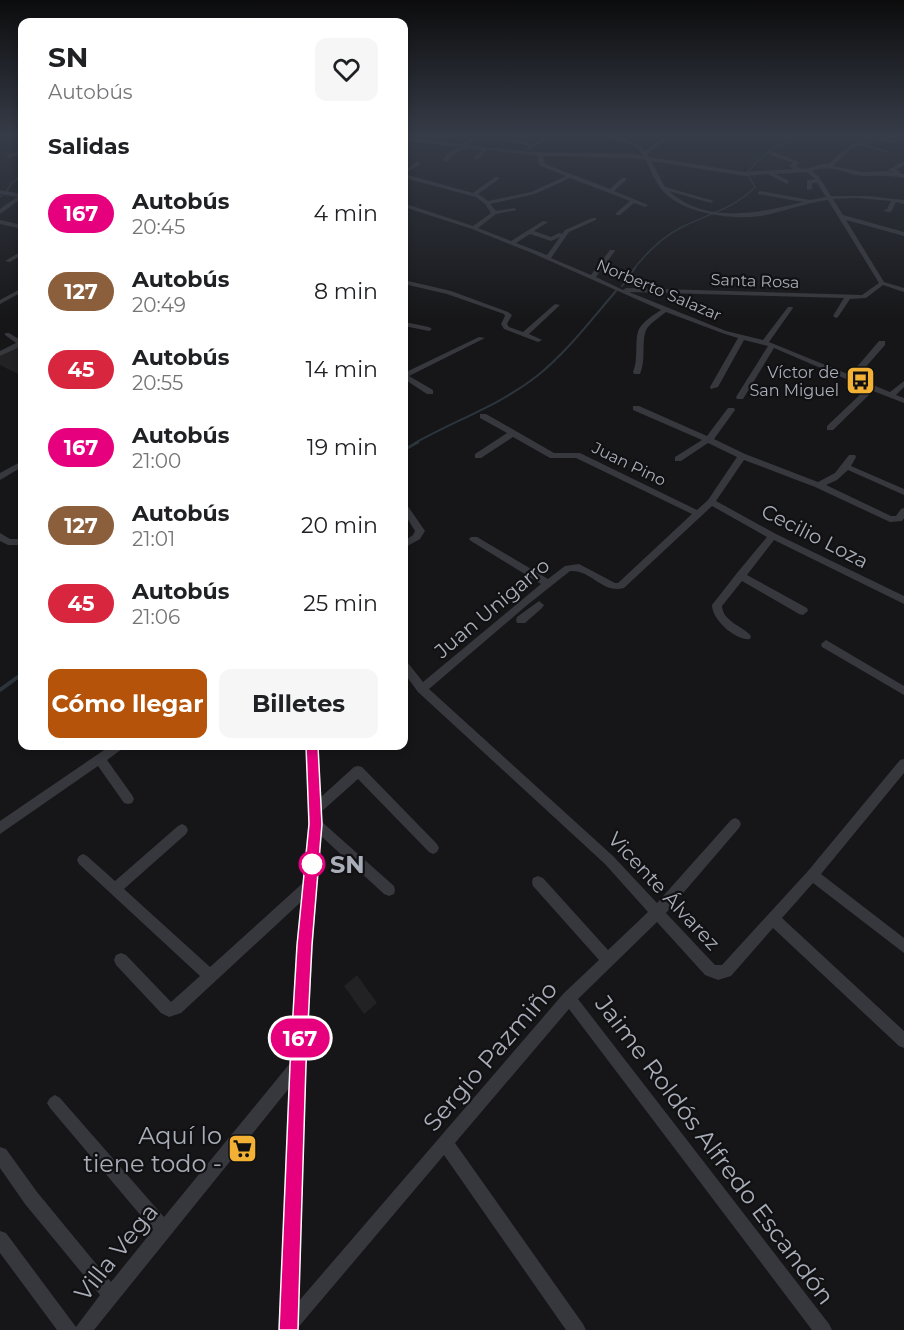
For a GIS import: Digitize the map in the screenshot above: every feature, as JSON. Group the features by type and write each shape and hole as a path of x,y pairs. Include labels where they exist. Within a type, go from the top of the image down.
{"street":[{"path":"478,196 487,203 494,213"},
{"path":"487,203 519,196"},
{"path":"620,196 645,205"},
{"path":"671,196 686,204 730,215 771,213 809,202 848,196"},
{"path":"693,196 711,201"},
{"path":"777,196 809,202"},
{"path":"850,196 904,202"},
{"path":"829,198 882,283 904,290"},
{"path":"881,198 882,202 893,203 889,211 886,211"},
{"path":"0,212 18,199"},
{"path":"618,214 633,201"},
{"name":"Norberto Salazar","path":"408,206 474,228 666,309 742,337 769,344 904,401"},
{"path":"474,228 494,213 514,210"},
{"path":"840,216 904,234"},
{"path":"548,258 567,231 594,219"},
{"path":"0,222 18,226"},
{"path":"512,243 545,222"},
{"path":"530,232 551,239 559,235"},
{"path":"592,276 612,251"},
{"path":"8,261 18,255"},
{"name":"Santa Rosa","path":"623,290 848,297 867,296 882,283"},
{"path":"408,284 449,292 506,313 509,317 504,322 504,326 538,340"},
{"path":"1,302 18,292"},
{"path":"836,316 848,297"},
{"path":"524,334 557,305"},
{"path":"740,397 790,308"},
{"path":"637,372 642,362 640,338 643,329 666,309"},
{"path":"408,325 429,329"},
{"path":"7,334 18,341"},
{"path":"714,387 725,370 730,354 742,337"},
{"path":"408,374 481,338"},
{"path":"852,378 882,343"},
{"path":"0,354 18,346"},
{"path":"408,379 430,393"},
{"path":"891,395 904,382"},
{"path":"830,428 873,387"},
{"path":"636,408 890,519 898,519 904,510"},
{"path":"678,459 710,439 731,410"},
{"name":"Juan Pino","path":"483,416 553,456 577,455 699,514"},
{"path":"478,456 513,433"},
{"name":"Juan Unigarro","path":"422,689 547,583 573,566 579,567 614,587 621,586 711,502 742,456"},
{"path":"818,486 833,481 852,457"},
{"path":"0,477 18,466"},
{"path":"847,466 904,492"},
{"name":"Cecilio Loza","path":"711,502 773,536 904,600"},
{"path":"408,513 420,531 417,537 408,543"},
{"path":"0,536 9,542 18,542"},
{"path":"746,636 719,617 716,611 720,598 773,536"},
{"path":"474,539 547,583"},
{"path":"740,575 803,611"},
{"path":"521,620 536,608 523,603"},
{"path":"826,644 904,691"},
{"name":"Vicente Álvarez","path":"408,671 422,689 566,818 609,860 710,970 718,973 726,971 812,875 904,764"},
{"path":"0,828 112,750"},
{"path":"288,1328 298,1065 315,824 312,750"},
{"path":"99,759 128,799"},
{"path":"315,810 358,771 433,848"},
{"path":"315,824 388,890"},
{"name":"Sergio Pazmiño","path":"288,1328 569,998 658,912 735,824"},
{"path":"115,889 182,830"},
{"path":"83,860 211,977"},
{"path":"812,875 904,946"},
{"path":"538,882 607,959"},
{"path":"121,960 170,1010 176,1008 310,885"},
{"path":"772,919 904,1041"},
{"name":"Jaime Roldós Alfredo Escandón","path":"569,998 823,1330"},
{"name":"Villa Vega","path":"84,1330 298,1065"},
{"path":"55,1103 165,1230"},
{"path":"445,1143 578,1330"},
{"path":"0,1155 31,1198 111,1295"},
{"path":"0,1239 68,1330"}],"shaded area":[{"path":"18,347 18,374 0,365 0,356"},
{"path":"357,975 377,1003 364,1014 344,986"}],"waterway":[{"path":"633,270 649,251 668,235 730,206 745,196"},
{"path":"622,286 635,268"},
{"path":"415,443 493,404 537,376 569,346 616,291"},
{"path":"408,448 418,442"},
{"path":"0,690 18,677"}],"bus line":[{"name":"167","path":"288,1330 304,945 315,824 312,750"}],"place":[{"name":"Víctor de San Miguel","path":"860,381"},
{"name":"SN","path":"312,864"},
{"name":"Aquí lo tiene todo -","path":"243,1149"}]}
